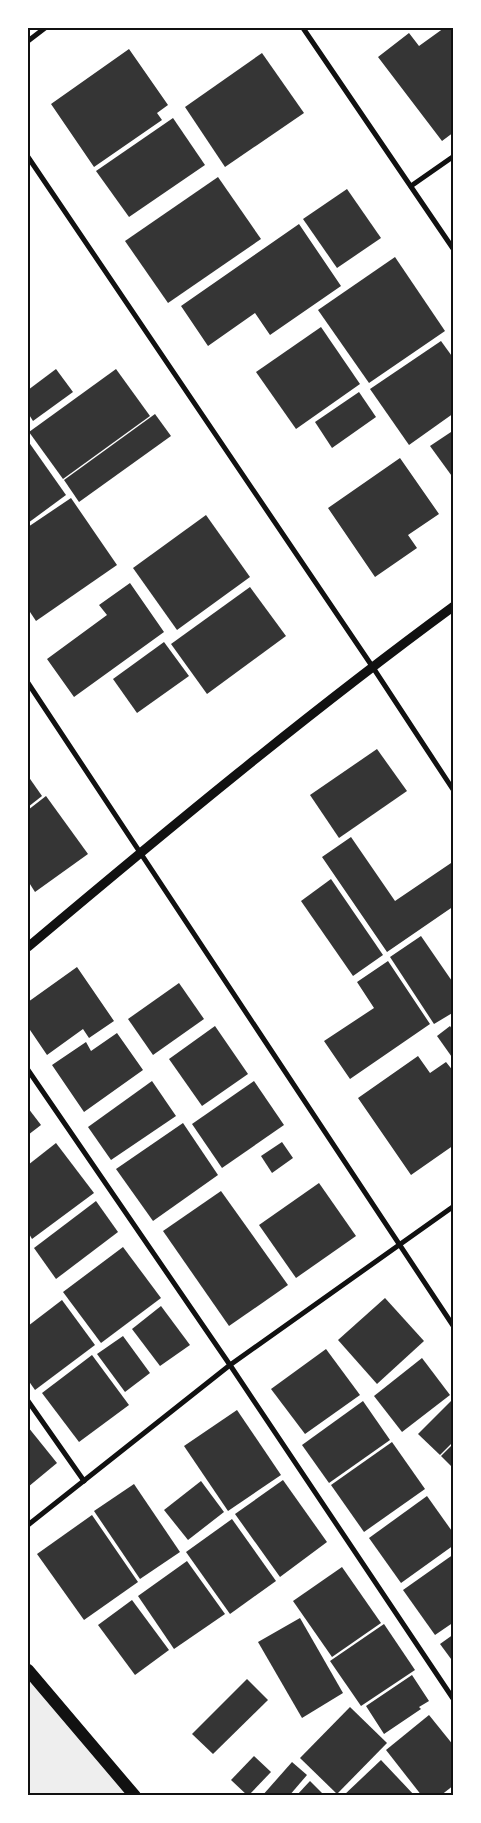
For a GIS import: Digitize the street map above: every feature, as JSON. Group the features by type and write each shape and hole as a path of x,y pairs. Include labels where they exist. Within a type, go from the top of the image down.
{"main road":[{"path":"28,1670 135,1796"}],"street":[{"path":"28,41 45,28"},
{"path":"303,28 454,250"},
{"path":"410,186 454,156"},
{"path":"28,157 372,666 454,791"},
{"path":"28,946 141,852 372,666 454,606"},
{"path":"28,683 454,1327"},
{"path":"28,1070 230,1365 454,1700"},
{"path":"28,1525 230,1365 454,1206"},
{"path":"28,1401 84,1481"}],"shaded area":[{"path":"28,1675 133,1795 28,1795"}],"building":[{"path":"444,28 454,28 454,132 442,141 378,57 409,33 419,46"},
{"path":"129,49 168,105 157,113 162,120 94,167 51,104"},
{"path":"262,53 304,113 225,167 185,107"},
{"path":"173,118 205,165 129,217 96,171"},
{"path":"218,177 261,239 168,303 125,241"},
{"path":"347,189 381,238 337,268 303,219"},
{"path":"299,224 341,286 270,335 255,313 208,346 181,306"},
{"path":"395,257 445,331 369,383 318,310"},
{"path":"321,327 360,384 296,429 256,372"},
{"path":"441,341 454,359 454,413 409,445 370,389"},
{"path":"56,369 73,392 33,421 28,413 28,390"},
{"path":"116,369 150,416 63,479 29,432"},
{"path":"359,392 376,417 332,448 315,422"},
{"path":"155,414 171,436 79,502 64,480"},
{"path":"454,430 454,479 430,446"},
{"path":"28,441 66,495 28,523"},
{"path":"400,458 439,514 408,535 417,548 375,577 328,508"},
{"path":"71,498 117,565 36,621 28,609 28,527"},
{"path":"206,515 250,577 177,630 133,568"},
{"path":"130,583 164,632 74,697 47,659 107,615 99,605"},
{"path":"250,587 286,636 207,694 171,644"},
{"path":"164,642 189,676 137,713 113,679"},
{"path":"377,749 407,791 339,838 310,795"},
{"path":"28,776 42,796 28,807"},
{"path":"46,796 88,854 35,892 28,881 28,810"},
{"path":"351,837 395,901 454,861 454,906 387,952 322,857"},
{"path":"331,879 383,955 353,976 301,901"},
{"path":"421,936 454,984 454,1012 434,1024 390,957"},
{"path":"388,961 430,1024 350,1079 324,1041 374,1008 357,982"},
{"path":"77,967 114,1021 89,1038 83,1029 47,1055 28,1027 28,1002"},
{"path":"179,983 204,1019 153,1055 128,1019"},
{"path":"215,1026 248,1074 202,1106 169,1059"},
{"path":"450,1026 454,1032 454,1060 437,1036"},
{"path":"117,1033 143,1070 84,1112 52,1065 86,1042 91,1051"},
{"path":"418,1056 430,1073 446,1062 454,1072 454,1145 411,1175 358,1098"},
{"path":"152,1081 176,1116 111,1160 88,1127"},
{"path":"254,1081 284,1125 222,1168 192,1124"},
{"path":"28,1108 41,1125 28,1135"},
{"path":"183,1123 218,1175 153,1221 116,1169"},
{"path":"282,1142 293,1158 272,1173 261,1156"},
{"path":"56,1143 94,1193 32,1239 28,1232 28,1165"},
{"path":"319,1183 356,1236 296,1278 259,1225"},
{"path":"221,1191 288,1285 229,1326 163,1231"},
{"path":"96,1201 118,1232 56,1279 34,1248"},
{"path":"123,1247 161,1298 101,1343 63,1292"},
{"path":"385,1298 424,1341 377,1384 338,1340"},
{"path":"62,1300 95,1345 35,1390 28,1380 28,1326"},
{"path":"161,1306 190,1345 160,1366 132,1329"},
{"path":"123,1336 150,1373 125,1392 97,1354"},
{"path":"326,1349 360,1395 305,1434 271,1389"},
{"path":"92,1355 129,1405 79,1442 42,1393"},
{"path":"422,1358 450,1395 402,1432 374,1396"},
{"path":"454,1398 454,1441 440,1455 418,1434"},
{"path":"363,1401 390,1440 329,1483 302,1445"},
{"path":"237,1410 281,1475 228,1511 184,1446"},
{"path":"28,1427 57,1463 28,1487"},
{"path":"392,1442 425,1489 364,1532 331,1485"},
{"path":"454,1443 454,1469 441,1456"},
{"path":"283,1480 327,1542 280,1577 235,1514"},
{"path":"201,1481 224,1512 188,1540 164,1510"},
{"path":"134,1484 180,1552 140,1579 94,1511"},
{"path":"427,1496 454,1534 454,1545 401,1583 369,1538"},
{"path":"92,1515 138,1582 84,1620 37,1554"},
{"path":"232,1519 276,1581 230,1614 186,1552"},
{"path":"454,1554 454,1622 435,1635 403,1590"},
{"path":"187,1561 225,1614 174,1649 138,1596"},
{"path":"342,1567 381,1623 332,1657 293,1601"},
{"path":"132,1600 169,1650 135,1675 98,1625"},
{"path":"300,1618 343,1693 302,1718 258,1642"},
{"path":"384,1624 415,1670 361,1706 330,1661"},
{"path":"454,1634 454,1663 440,1644"},
{"path":"412,1675 429,1701 419,1707 421,1709 384,1734 366,1706"},
{"path":"247,1679 268,1700 213,1754 192,1734"},
{"path":"350,1707 387,1743 337,1794 300,1758"},
{"path":"429,1715 454,1746 454,1785 440,1796 422,1796 386,1750"},
{"path":"254,1756 271,1772 248,1796 231,1780"},
{"path":"381,1760 415,1796 343,1796"},
{"path":"292,1762 307,1775 289,1796 262,1796"},
{"path":"310,1781 325,1796 296,1796"}]}
